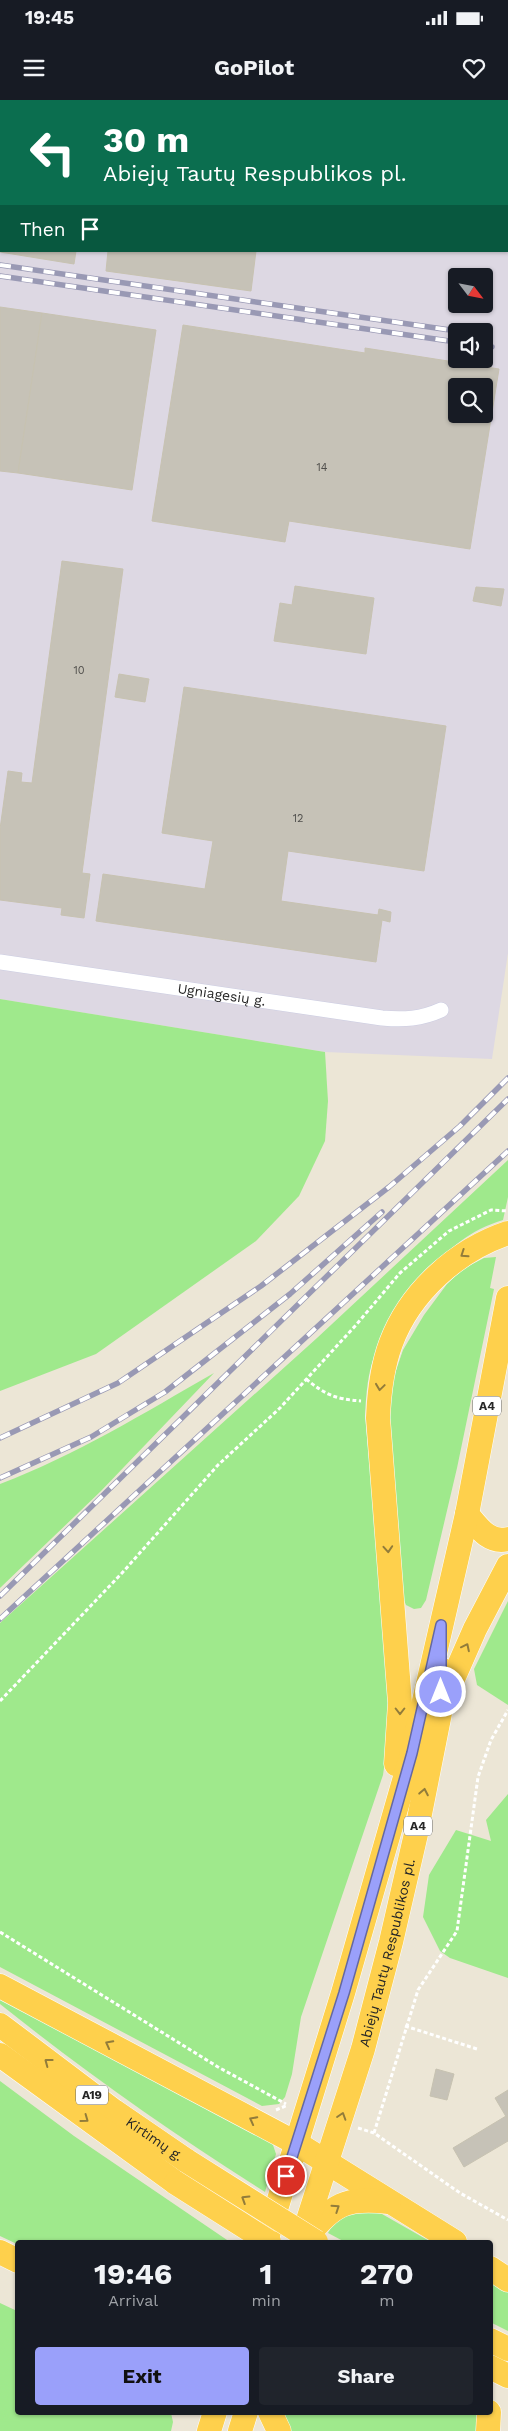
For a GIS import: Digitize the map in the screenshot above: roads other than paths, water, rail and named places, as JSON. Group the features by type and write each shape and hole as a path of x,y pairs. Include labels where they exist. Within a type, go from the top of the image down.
{"highway":[{"path":"390,1825 400,1724 400,1703 378,1418 383,1371 391,1342 414,1302 437,1277 462,1256 508,1233"},
{"name":"Abiejų Tautų Respublikos pl.","path":"269,2240 296,2143 344,1993 390,1825 412,1753 467,1514 508,1298"},
{"path":"467,1514 492,1538 500,1541 508,1539"},
{"path":"441,1708 466,1647 508,1566"},
{"name":"Abiejų Tautų Respublikos pl.","path":"302,2240 363,2049 391,1942 416,1834 441,1708 441,1625"},
{"path":"0,1986 296,2143 452,2240"},
{"name":"Kirtimų g.","path":"0,2025 114,2111 187,2161 313,2240"},
{"name":"Kirtimų g.","path":"6,2063 176,2183 265,2240"},
{"path":"303,2240 324,2216 342,2204 361,2199 393,2203"},
{"path":"0,2252 15,2260"},
{"path":"493,2257 508,2262"},
{"path":"493,2270 508,2280"},
{"path":"493,2342 508,2350"},
{"path":"493,2368 508,2376"},
{"path":"209,2431 213,2415"},
{"path":"240,2431 245,2415"},
{"path":"271,2415 279,2431"},
{"path":"488,2415 488,2431"}],"street":[{"name":"Ugniagesių g.","path":"0,962 390,1019 424,1018 442,1010"}],"railway":[{"path":"0,265 448,330"},
{"path":"0,276 448,341"},
{"path":"0,1438 118,1383 261,1286 389,1187 460,1126 508,1078"},
{"path":"0,1596 508,1099"},
{"path":"0,1619 508,1151"},
{"path":"0,1478 91,1437 165,1392 290,1294 382,1212"}]}
